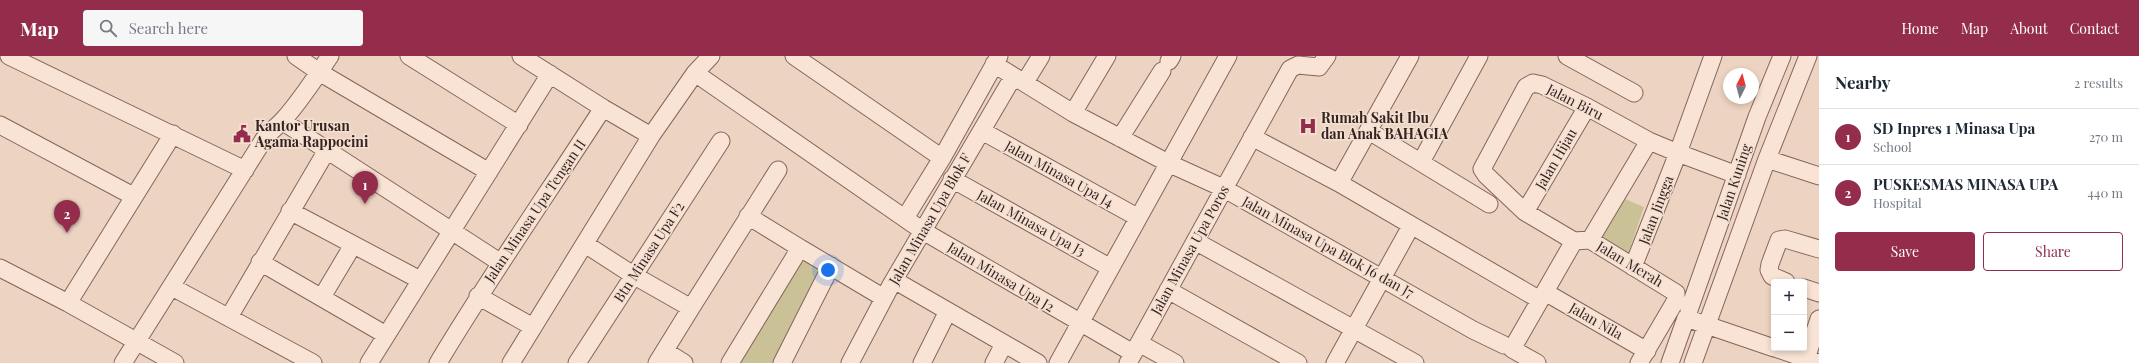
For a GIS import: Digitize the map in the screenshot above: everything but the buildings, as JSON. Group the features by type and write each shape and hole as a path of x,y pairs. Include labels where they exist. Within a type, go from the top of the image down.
{"street":[{"path":"9,56 245,170"},
{"path":"296,56 319,72 488,172"},
{"path":"123,363 264,139 275,126 282,121 330,56"},
{"path":"409,56 519,125"},
{"path":"521,56 602,108 652,136"},
{"path":"511,363 652,136 695,72 711,56"},
{"path":"794,56 942,158"},
{"name":"Jalan Minasa Upa Blok F","path":"850,363 884,298 952,179 982,131 1019,80 1041,56"},
{"path":"1073,113 1106,56"},
{"path":"1058,363 1109,267 1228,56"},
{"name":"Jalan Minasa Upa Poros","path":"1133,353 1194,240 1290,69 1298,65 1319,67 1327,56"},
{"path":"1339,183 1410,56"},
{"path":"1421,162 1479,56"},
{"path":"1567,56 1634,93"},
{"path":"1678,153 1713,56"},
{"name":"Jalan Kuning","path":"1684,309 1737,175 1768,88 1782,56"},
{"path":"1693,363 1767,159 1808,56"},
{"path":"905,218 942,158 997,60"},
{"name":"Jalan Minasa Upa Blok J6 dan J7","path":"997,60 1019,80 1073,113 1168,163 1223,188 1383,277 1473,330 1537,363"},
{"path":"1120,138 1168,63"},
{"name":"Jalan Minasa Upa J2","path":"695,72 923,231 1133,353 1175,363"},
{"path":"369,363 550,74"},
{"name":"Jalan Biru","path":"1582,241 1525,212 1486,176 1482,169 1526,86 1533,83 1542,85 1587,106 1649,141 1737,175"},
{"path":"1768,88 1791,98"},
{"name":"Jalan Hijau","path":"1525,212 1587,106"},
{"name":"Jalan Minasa Upa Tengan II","path":"438,363 478,296 501,264 602,108"},
{"path":"282,121 501,264"},
{"path":"0,125 133,196"},
{"name":"Jalan Minasa Upa J4","path":"982,131 1137,217"},
{"path":"1369,131 1489,204"},
{"path":"68,303 133,196 173,134"},
{"name":"Jalan Nila","path":"1252,137 1339,183 1411,226 1542,296 1643,357"},
{"name":"Btn Minasa Upa F2","path":"577,363 721,141"},
{"path":"1508,347 1649,141"},
{"path":"229,317 327,150"},
{"name":"Jalan Jingga","path":"1633,267 1678,153"},
{"path":"1767,159 1819,176"},
{"path":"684,363 661,357 778,170"},
{"name":"Jalan Minasa Upa J3","path":"952,179 1109,267"},
{"path":"290,211 420,280"},
{"path":"748,216 884,298"},
{"path":"1334,363 1411,226"},
{"path":"1779,279 1772,276 1769,270 1779,240 1785,239 1819,249"},
{"path":"1194,240 1353,330 1415,363"},
{"name":"Jalan Merah","path":"1582,241 1674,290 1684,309"},
{"path":"586,244 633,275 691,308"},
{"path":"322,298 353,245"},
{"path":"730,363 800,248"},
{"path":"260,262 386,335"},
{"path":"782,363 831,266"},
{"path":"0,268 68,303 175,363"},
{"path":"894,280 1038,363"},
{"path":"172,287 313,363"},
{"path":"1807,289 1819,293"},
{"path":"1168,290 1298,363"},
{"path":"478,296 533,327"},
{"path":"1684,309 1707,325 1771,347"},
{"path":"1643,357 1684,309"},
{"path":"1670,363 1684,309"},
{"path":"922,363 948,312"},
{"path":"1783,351 1813,361 1819,319"},
{"path":"994,363 1004,344"}],"shaded area":[{"path":"1613,194 1644,207 1627,257 1587,235"},
{"path":"791,253 823,271 778,363 724,363"}],"place":[{"name":"Rumah Sakit Ibu dan Anak BAHAGIA","path":"1308,126"},
{"name":"Kantor Urusan Agama Rappocini","path":"242,134"},
{"name":"SD Inpres 1 Minasa Upa","path":"365,204"},
{"name":"PUSKESMAS MINASA UPA","path":"67,233"}]}
